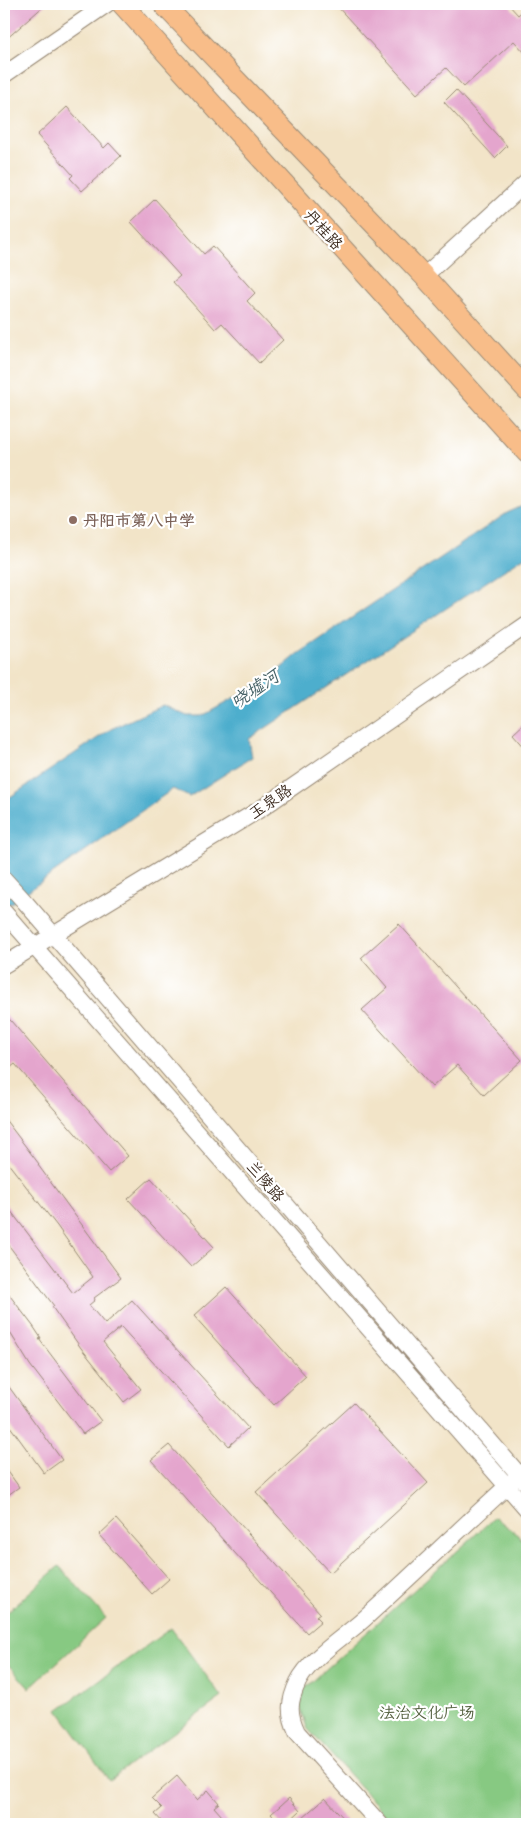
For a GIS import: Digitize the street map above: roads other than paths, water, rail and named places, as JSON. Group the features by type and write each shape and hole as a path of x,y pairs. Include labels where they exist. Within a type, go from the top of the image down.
{"main road":[{"name":"丹桂路","path":"122,4 527,453"},
{"path":"163,4 424,276 527,390"}],"street":[{"path":"4,74 107,4"},
{"path":"424,276 527,182"},
{"name":"玉泉路","path":"4,965 262,808 527,625"},
{"name":"兰陵路","path":"4,879 525,1476"},
{"name":"兰陵路","path":"7,915 527,1509"},
{"path":"380,1824 297,1732 290,1718 291,1700 299,1680 313,1663 363,1620 507,1486 525,1476"}],"water":[{"name":"哓墟河","path":"527,504 527,555 249,739 252,757 189,797 173,789 4,908 4,801 111,729 163,705 187,716 202,716 258,685 280,677 280,669 298,654 507,513"}],"place":[{"name":"丹阳市第八中学","path":"73,520"}],"park label":[{"name":"法治文化广场","path":"427,1712"}]}
